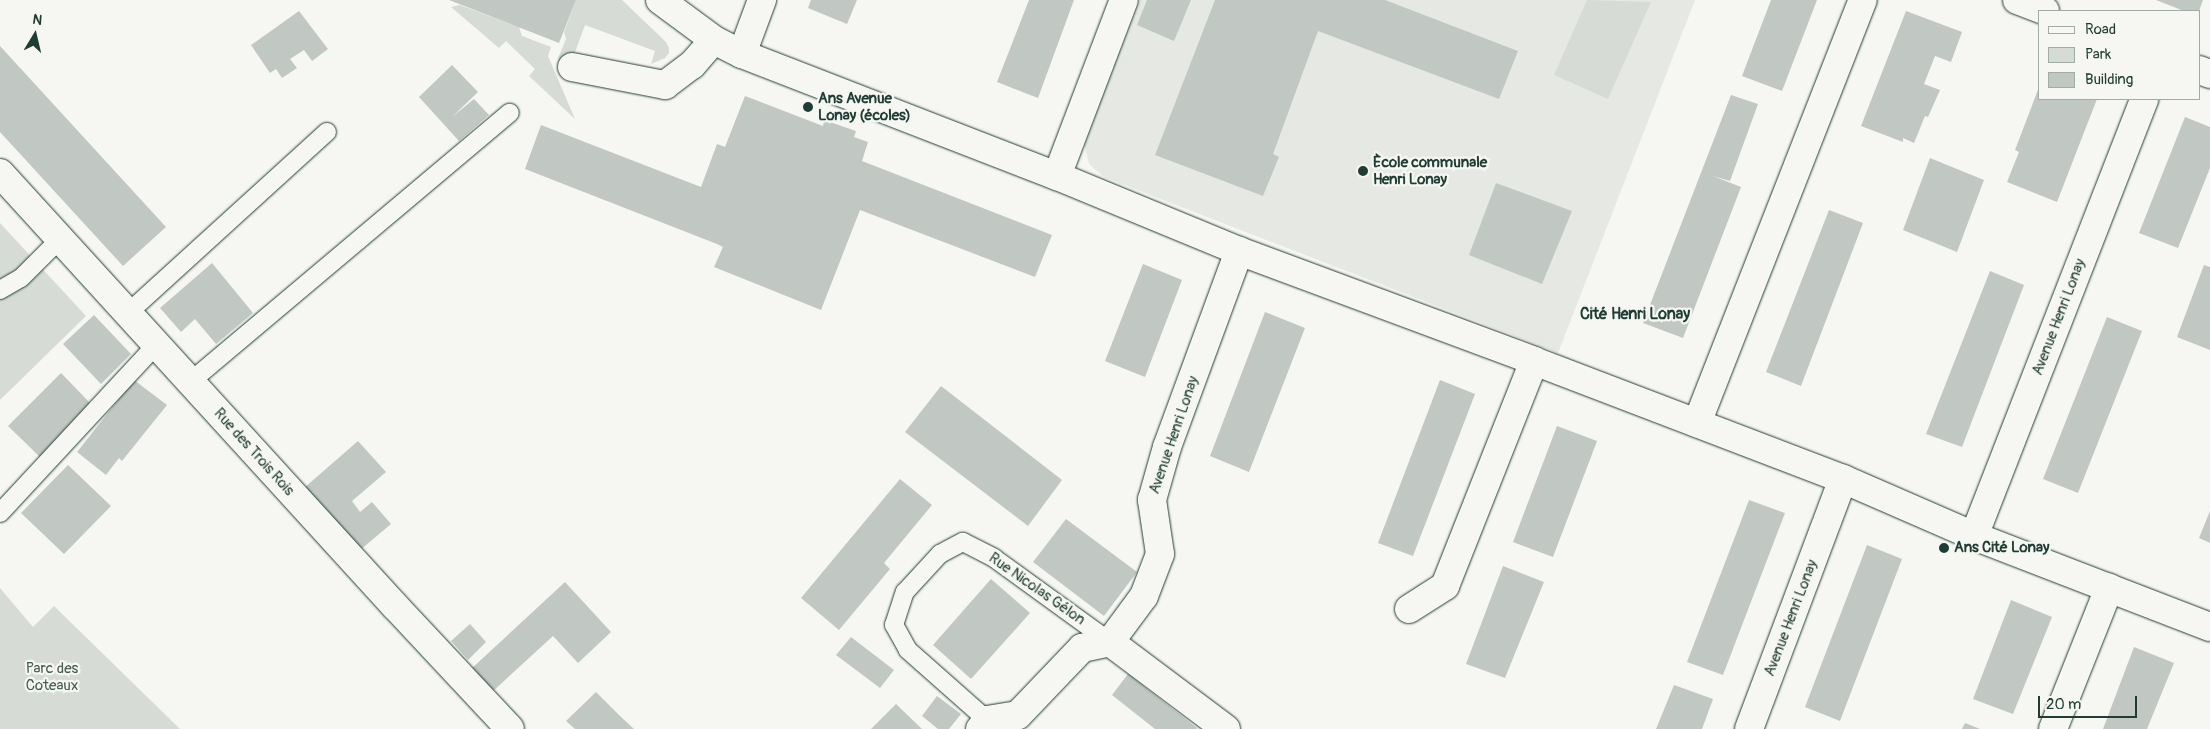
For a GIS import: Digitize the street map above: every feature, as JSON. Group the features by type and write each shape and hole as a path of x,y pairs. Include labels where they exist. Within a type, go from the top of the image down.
{"street":[{"path":"660,0 714,40 742,54 1057,176 1238,251 1843,479 1974,536 2210,627"},
{"path":"742,54 762,0"},
{"path":"1057,176 1124,0"},
{"path":"1697,423 1864,0"},
{"path":"2017,0 2042,10"},
{"path":"572,67 665,85 692,65 714,40"},
{"name":"Avenue Henri Lonay","path":"1974,536 2144,100"},
{"name":"Rue des Trois Rois","path":"0,173 510,729"},
{"name":"Avenue Henri Lonay","path":"1110,642 1144,596 1160,554 1152,500 1167,447 1238,251"},
{"path":"1409,609 1445,586 1534,361"},
{"name":"Avenue Henri Lonay","path":"1749,729 1843,479"},
{"path":"2053,729 2108,588"},
{"path":"1110,642 1226,729"},
{"name":"Rue Nicolas Gélon","path":"983,725 1018,715 1082,648 1110,642"}],"lane":[{"path":"190,382 510,113"},
{"path":"128,313 327,132"},
{"path":"0,290 21,278 60,239"},
{"path":"0,513 156,345"},
{"name":"Rue Nicolas Gélon","path":"983,725 908,650 894,625 905,592 940,554 963,542 994,558 1110,642"}],"shaded area":[{"name":"Ècole communale Henri Lonay","path":"1140,0 1695,0 1558,353 1104,177 1089,164 1084,142"}],"green space":[{"path":"576,0 622,0 666,42 669,53 665,58 651,64 655,51 585,25 567,74 558,58 566,39 564,32"},
{"path":"1587,0 1651,2 1608,99 1554,75"},
{"path":"460,5 519,27 522,36 551,47 548,56 575,119 529,76 535,69 506,41 499,48 451,7"},
{"path":"0,223 86,316 0,400"},
{"name":"Parc des Coteaux","path":"0,588 33,627 54,606 180,729 0,729"}],"building":[{"path":"449,0 576,0 559,43"},
{"path":"811,0 857,0 847,24 808,8"},
{"path":"1029,0 1074,0 1038,98 997,82"},
{"path":"1147,0 1191,0 1174,41 1137,25"},
{"path":"1215,0 1385,0 1518,51 1499,99 1318,31 1273,154 1279,157 1263,196 1155,155"},
{"path":"1771,0 1817,0 1782,91 1742,76"},
{"path":"2156,0 2203,0 2199,10 2181,10"},
{"path":"299,11 328,49 312,61 304,50 290,59 297,68 282,78 276,69 270,73 251,45"},
{"path":"1906,11 1962,32 1951,62 1935,56 1924,84 1940,90 1928,117 1925,116 1914,143 1903,138 1903,142 1861,126"},
{"path":"0,46 166,227 123,266 0,132"},
{"path":"452,65 478,92 452,117 474,99 489,115 459,141 419,97"},
{"path":"2038,90 2038,100 2097,100 2057,202 2007,182 2019,152 2015,150"},
{"path":"1731,95 1758,104 1730,181 1713,176 1741,187 1683,338 1643,323"},
{"path":"745,96 823,126 824,120 856,131 854,137 868,142 862,161 1052,235 1035,277 860,210 821,310 714,267 723,247 717,244 525,169 541,125 701,187 717,144 725,147"},
{"path":"2185,117 2210,127 2210,168 2178,248 2139,233"},
{"path":"1930,158 1984,180 1957,252 1903,230"},
{"path":"1496,183 1572,211 1542,284 1469,255"},
{"path":"1829,210 1863,223 1801,386 1766,372"},
{"path":"212,263 253,313 216,344 195,319 181,332 160,308"},
{"path":"1143,264 1182,280 1145,377 1105,361"},
{"path":"2204,265 2210,267 2210,350 2177,337"},
{"path":"1990,271 2024,285 1962,447 1926,434"},
{"path":"1265,312 1305,328 1249,472 1210,456"},
{"path":"94,315 131,354 101,384 63,344"},
{"path":"2107,317 2142,331 2078,493 2043,479"},
{"path":"61,373 93,406 41,458 8,426"},
{"path":"134,380 167,405 122,461 119,458 106,475 77,452"},
{"path":"1440,380 1475,394 1413,556 1378,543"},
{"path":"941,386 1062,480 1028,526 905,432"},
{"path":"1557,426 1597,441 1553,557 1513,542"},
{"path":"358,441 386,472 352,501 360,512 372,502 391,524 359,551 304,488"},
{"path":"68,465 111,506 64,554 21,513"},
{"path":"900,479 932,505 884,563 890,569 839,630 801,598"},
{"path":"1749,500 1785,513 1723,675 1687,662"},
{"path":"2210,511 2210,543 2199,538"},
{"path":"1066,519 1137,572 1104,616 1033,562"},
{"path":"1867,545 1902,559 1840,721 1805,707"},
{"path":"1503,566 1544,582 1505,678 1466,664"},
{"path":"991,579 1030,613 971,679 933,645"},
{"path":"565,582 611,632 578,663 553,636 492,692 471,669"},
{"path":"2011,600 2052,617 2013,714 1973,699"},
{"path":"470,624 486,642 468,660 451,641"},
{"path":"851,637 894,670 880,688 836,655"},
{"path":"2134,647 2174,663 2147,729 2103,729"},
{"path":"1128,674 1197,728 1155,729 1112,695"},
{"path":"1674,685 1713,699 1702,729 1656,729"},
{"path":"596,692 634,729 575,729 566,721"},
{"path":"937,696 961,714 949,729 938,729 922,716"},
{"path":"896,704 922,729 871,729"},
{"path":"1965,723 1980,729 1962,729"}],"place":[{"name":"Ans Avenue Lonay (écoles)","path":"808,107"},
{"name":"Ècole communale Henri Lonay","path":"1363,171"},
{"name":"Ans Cité Lonay","path":"1944,548"}],"district":[{"name":"Cité Henri Lonay","path":"1635,314"}]}
